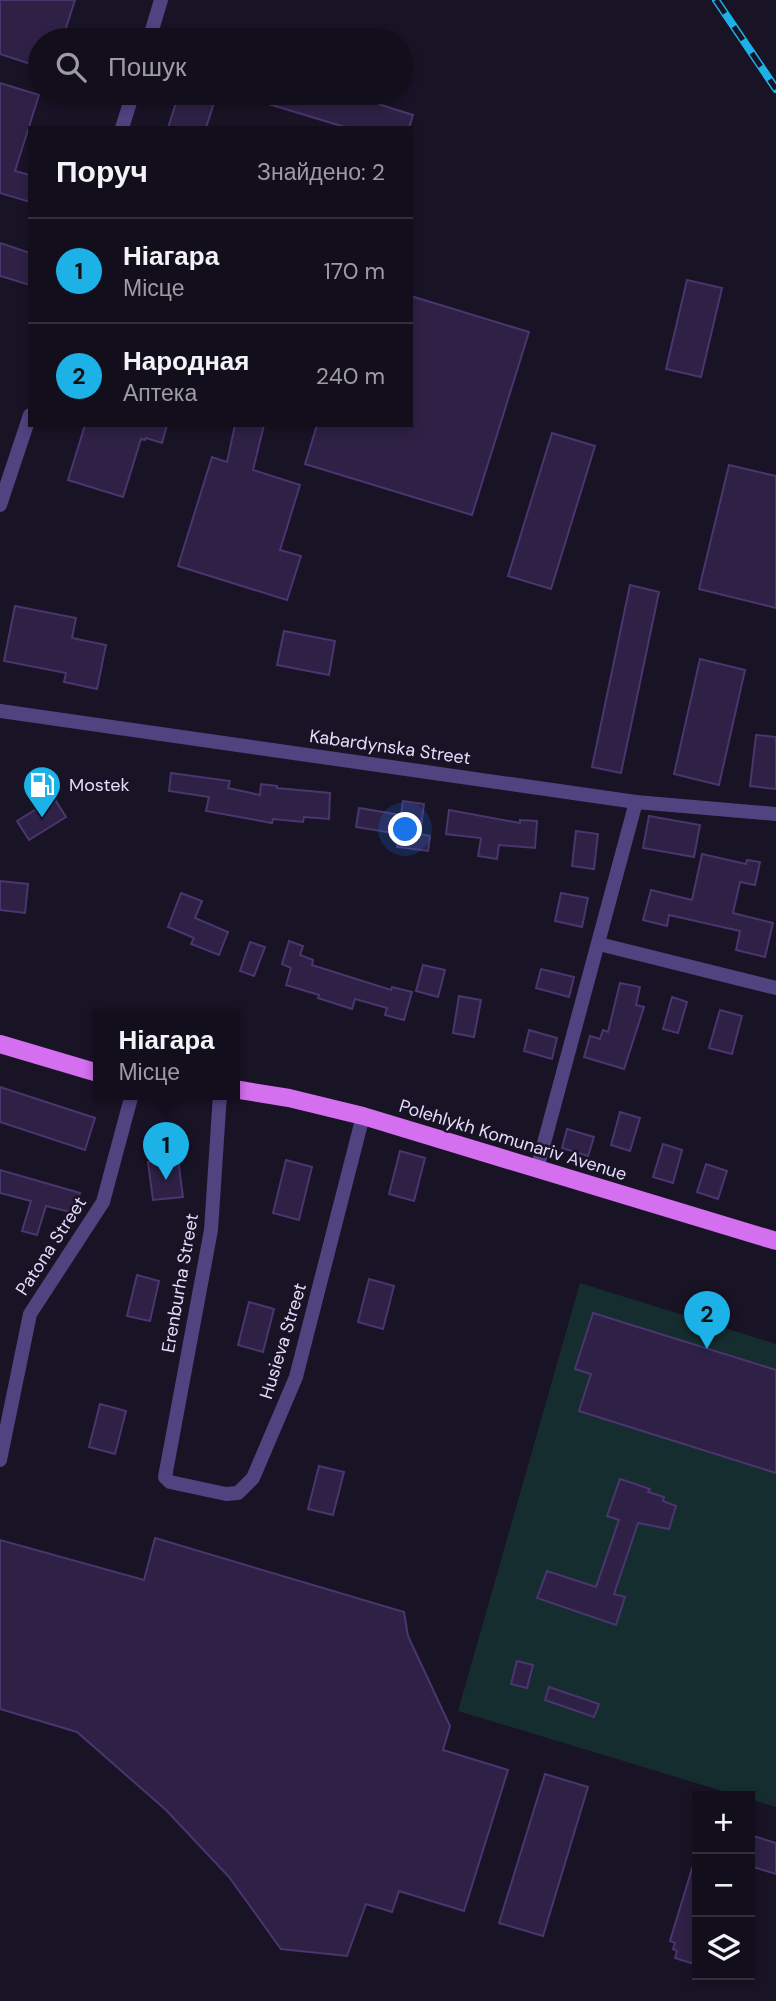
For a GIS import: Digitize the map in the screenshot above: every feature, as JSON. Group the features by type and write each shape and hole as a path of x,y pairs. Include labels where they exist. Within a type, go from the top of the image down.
{"main road":[{"path":"0,1044 93,1072"},
{"name":"Polehlykh Komunariv Avenue","path":"240,1091 289,1098 363,1116 776,1241"}],"street":[{"path":"153,28 162,0"},
{"path":"123,126 129,105"},
{"path":"0,505 28,421"},
{"name":"Kabardynska Street","path":"0,711 636,802 776,814"},
{"path":"537,1170 636,802"},
{"path":"599,944 776,988"},
{"name":"Patona Street","path":"0,1460 30,1314 103,1202 130,1100"},
{"name":"Erenburha Street","path":"165,1477 211,1230 220,1100"},
{"name":"Husieva Street","path":"165,1477 170,1482 226,1494 238,1493 253,1478 296,1377 363,1116"}],"green space":[{"path":"580,1283 776,1344 776,1807 755,1801 755,1791 722,1791 458,1711"}],"building":[{"path":"0,0 75,0 66,28 28,28 28,63 0,54"},
{"path":"0,83 28,92 28,105 36,105 15,171 28,174 28,201 0,193"},
{"path":"175,105 213,105 207,126 169,126"},
{"path":"272,105 381,105 413,115 410,126 341,126"},
{"path":"0,243 28,252 28,284 0,276"},
{"path":"687,280 722,288 701,377 666,369"},
{"path":"413,297 529,332 472,515 305,464 316,427 413,427"},
{"path":"84,427 166,427 162,443 141,439 123,497 68,480"},
{"path":"235,427 264,427 253,470 300,485 280,550 301,556 287,600 178,566 212,457 227,462"},
{"path":"552,433 595,446 551,589 508,576"},
{"path":"729,465 776,476 776,608 699,589"},
{"path":"630,585 659,592 621,773 592,767"},
{"path":"15,606 76,618 72,638 106,645 97,689 64,682 66,673 4,661"},
{"path":"284,631 335,641 329,675 277,665"},
{"path":"700,659 745,670 719,785 674,774"},
{"path":"756,735 776,737 776,789 750,786"},
{"path":"171,773 230,781 228,788 260,795 261,784 330,793 329,819 304,817 303,822 273,819 272,823 206,811 209,797 169,791"},
{"name":"Mostek","path":"54,798 66,817 29,840 17,821"},
{"path":"403,801 424,804 420,834 430,836 428,851 397,847 399,834 356,827 359,808 401,815"},
{"path":"449,810 520,823 520,820 537,821 535,848 499,845 497,859 478,856 481,838 446,834"},
{"path":"649,816 700,825 694,857 643,848"},
{"path":"576,831 598,834 594,869 572,866"},
{"path":"702,854 746,864 747,860 760,862 755,885 740,882 733,913 773,923 765,957 736,950 740,931 669,915 667,926 643,920 651,890 692,900"},
{"path":"0,881 28,884 25,913 0,910"},
{"path":"181,893 202,901 195,918 228,932 219,955 191,944 194,938 168,927"},
{"path":"561,893 588,898 582,927 555,921"},
{"path":"289,941 303,946 300,955 313,960 312,965 391,990 392,987 412,992 404,1020 385,1015 387,1008 355,999 352,1009 286,985 291,968 282,964"},
{"path":"250,942 265,947 254,976 240,971"},
{"path":"423,965 445,970 438,997 416,991"},
{"path":"541,969 574,977 569,997 536,988"},
{"path":"620,983 640,987 636,1005 644,1007 624,1069 584,1057 590,1036 600,1039 603,1030 608,1032"},
{"path":"459,996 481,1000 474,1037 453,1033"},
{"path":"672,997 687,1002 678,1033 663,1029"},
{"path":"720,1010 742,1016 732,1054 709,1048"},
{"path":"529,1030 557,1038 552,1059 524,1051"},
{"path":"0,1087 95,1118 85,1150 0,1122"},
{"path":"620,1112 640,1118 630,1151 611,1145"},
{"path":"567,1129 594,1137 588,1156 562,1148"},
{"path":"663,1144 682,1150 673,1183 653,1177"},
{"path":"400,1151 425,1158 414,1201 389,1194"},
{"path":"178,1159 183,1197 153,1200 148,1162"},
{"path":"286,1160 312,1167 299,1220 273,1213"},
{"path":"706,1164 727,1171 718,1199 697,1192"},
{"path":"0,1170 80,1193 74,1213 46,1206 37,1235 22,1231 31,1201 0,1193"},
{"path":"137,1275 159,1281 150,1321 127,1316"},
{"path":"369,1279 394,1286 383,1329 358,1322"},
{"path":"249,1302 274,1309 263,1352 238,1345"},
{"path":"593,1313 776,1370 776,1473 579,1411 591,1374 575,1369"},
{"path":"100,1404 126,1411 115,1454 89,1447"},
{"path":"319,1466 344,1472 333,1515 308,1509"},
{"path":"620,1479 650,1489 648,1492 664,1497 663,1501 676,1506 669,1529 638,1523 614,1594 625,1597 616,1625 537,1598 547,1571 596,1587 619,1520 607,1516"},
{"path":"155,1538 404,1612 408,1636 450,1726 443,1750 508,1770 464,1911 399,1891 392,1912 366,1904 347,1956 281,1949 229,1877 166,1810 77,1732 0,1709 0,1540 144,1580"},
{"path":"517,1661 533,1665 527,1688 511,1684"},
{"path":"549,1687 599,1704 594,1717 545,1700"},
{"path":"545,1774 588,1787 543,1936 499,1923"},
{"path":"755,1837 776,1843 776,1874 755,1868"},
{"path":"692,1869 692,1963 675,1958 675,1943 670,1941"}],"railway":[{"path":"716,0 776,89"}],"place":[{"name":"Mostek","path":"42,819"},
{"name":"Ніагара","path":"166,1180"},
{"name":"Народная","path":"707,1349"}]}
